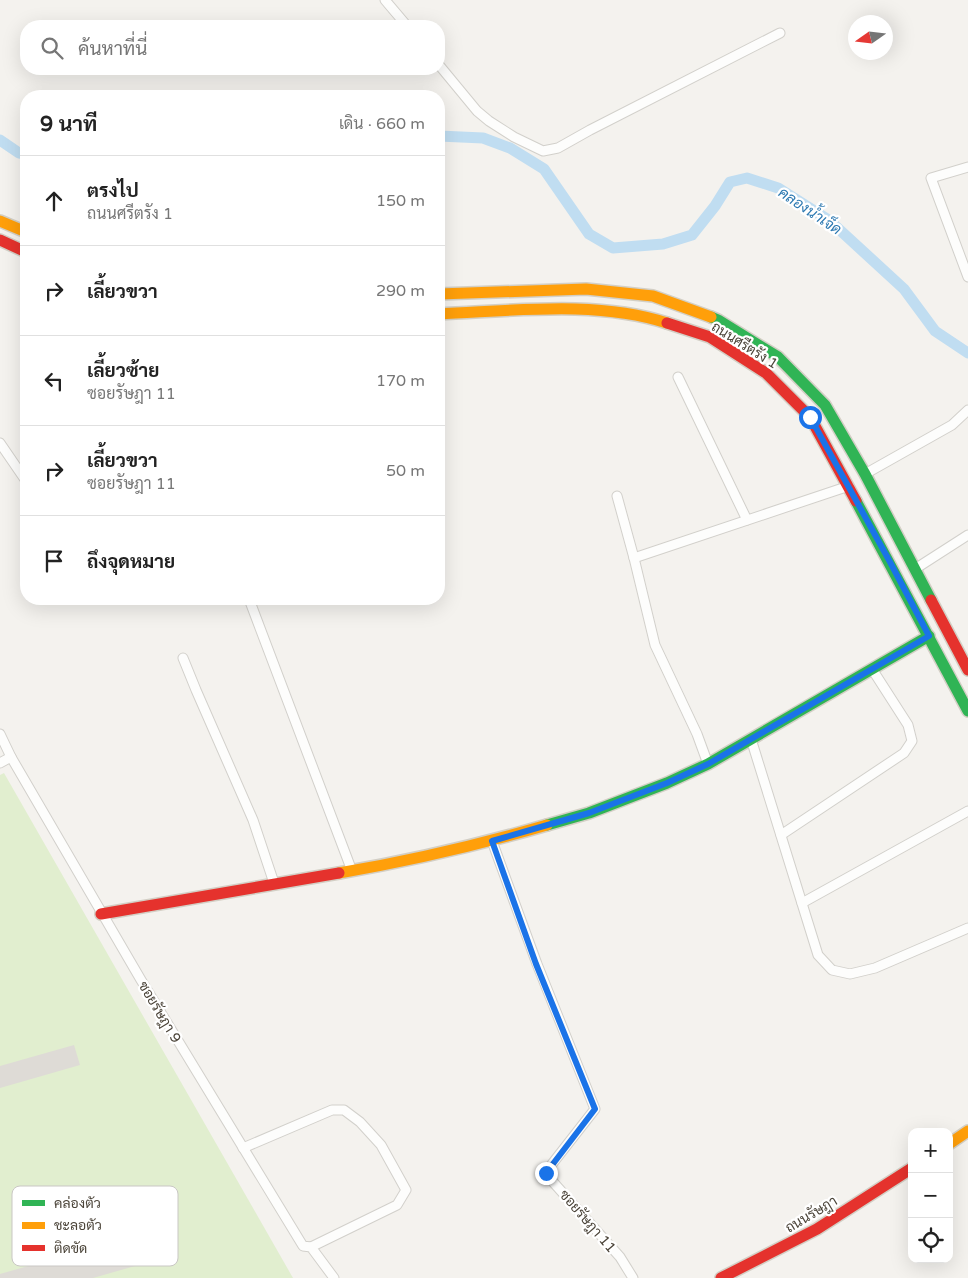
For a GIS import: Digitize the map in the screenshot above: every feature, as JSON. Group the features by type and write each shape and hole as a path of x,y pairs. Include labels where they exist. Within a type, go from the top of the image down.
{"street":[{"path":"385,0 402,20"},
{"path":"445,71 477,111 489,121 543,152 558,148 780,33"},
{"path":"968,167 931,178 968,277"},
{"path":"0,221 20,229"},
{"path":"0,240 20,249"},
{"name":"ถนนศรีตรัง 1","path":"445,294 586,289 653,296 718,320 778,357 826,405 967,664"},
{"name":"ถนนศรีตรัง 1","path":"445,314 584,309 648,317 710,337 766,373 810,417 849,486 968,711"},
{"path":"678,377 747,520"},
{"path":"865,474 952,425 968,410"},
{"path":"0,443 20,472"},
{"path":"634,558 849,486"},
{"path":"617,496 655,645 697,734 708,764"},
{"path":"915,569 968,535"},
{"path":"251,605 352,871"},
{"path":"102,914 402,862 492,841 589,813 667,783 708,764 929,636"},
{"path":"183,658 252,820 274,883"},
{"path":"781,835 904,753 912,741 908,725 872,669"},
{"name":"ซอยรัษฎา 9","path":"0,734 11,757 102,914 302,1246 311,1247 334,1278"},
{"path":"751,739 818,955 832,970 850,974 875,968 968,928"},
{"path":"0,763 11,757"},
{"path":"802,903 968,811"},
{"name":"ซอยรัษฎา 11","path":"492,841 536,964 595,1109 546,1173 620,1257 633,1278"},
{"path":"243,1148 332,1110 344,1110 360,1122 381,1145 406,1190 397,1205 311,1247"},
{"path":"953,1141 968,1132"},
{"name":"ถนนรัษฎา","path":"721,1278 817,1229 908,1171"}],"green space":[{"path":"4,773 293,1278 0,1278 0,775"}],"building":[{"path":"74,1045 80,1065 0,1088 0,1066"},
{"path":"28,1266 135,1266 93,1278 0,1278 0,1274"}],"waterway":[{"name":"คลองน้ำเจ็ด","path":"445,136 483,138 510,148 544,169 589,234 613,248 663,244 692,235 715,206 730,182 747,178 778,188 830,221 904,289 935,331 968,353"},
{"name":"คลองน้ำเจ็ด","path":"0,140 20,153"}],"traffic: fast":[{"path":"711,317 778,357 825,405 865,474 931,600"},
{"path":"856,501 968,711"},
{"path":"547,825 589,813 667,783 708,764 929,636"}],"traffic: slow":[{"path":"0,221 20,229"},
{"path":"445,294 586,289 653,296 711,317"},
{"path":"445,314 525,309 583,309 612,311 667,323"},
{"path":"339,873 443,852 547,825"},
{"path":"953,1141 968,1131"}],"traffic: jam":[{"path":"0,240 20,249"},
{"path":"667,323 710,337 766,373 810,417 856,501"},
{"path":"931,600 968,670"},
{"path":"101,914 339,873"},
{"path":"721,1278 817,1229 908,1171"}],"route":[{"path":"546,1173 595,1109 536,964 492,841 589,813 667,783 708,764 929,636 810,417"}]}
